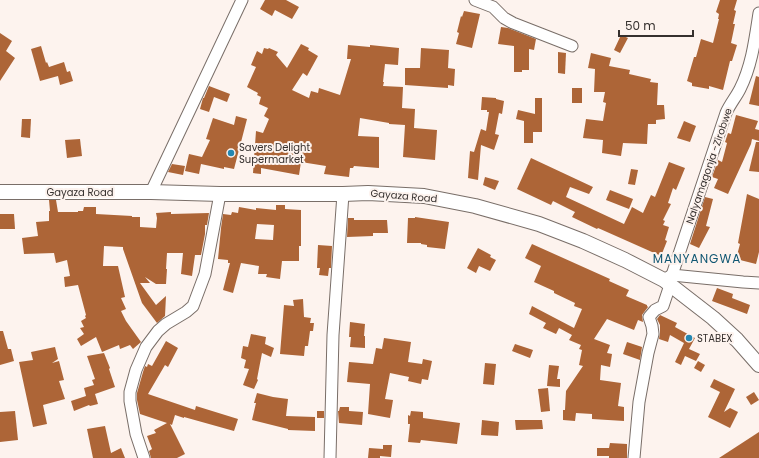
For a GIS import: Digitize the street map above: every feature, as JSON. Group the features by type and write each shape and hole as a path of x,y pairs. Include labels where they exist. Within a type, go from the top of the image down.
{"main road":[{"name":"Gayaza Road","path":"0,192 151,192 220,194 368,193 424,196 475,206 539,224 568,235 669,280 737,340 759,365"}],"street":[{"path":"151,192 242,0"},
{"path":"475,0 493,7 504,18 513,24 572,46"},
{"name":"Nalyamagonja -Zirobwe","path":"634,458 639,402 648,353 654,334 648,317 655,310 663,306 669,280 726,113 740,89 749,68 757,34 759,13"},
{"path":"144,458 136,434 130,401 130,392 136,370 146,347 158,331 193,306 205,274 220,194"},
{"path":"330,458 333,336 343,194"},
{"path":"669,280 759,283"}],"building":[{"path":"265,0 286,0 299,7 292,19 275,10 272,16 260,9"},
{"path":"720,0 737,0 734,10 736,11 733,24 735,24 731,43 737,45 732,61 730,61 723,90 709,86 709,89 692,86 692,83 687,81 694,57 696,57 701,39 713,43 719,19 719,14 716,12"},
{"path":"464,11 480,14 472,48 456,44 459,33 457,32 461,16 462,17"},
{"path":"501,27 508,28 536,39 534,50 529,49 529,70 514,72 514,46 498,44"},
{"path":"0,33 12,41 6,51 15,58 0,81"},
{"path":"621,35 628,38 620,53 614,50"},
{"path":"301,44 309,48 308,50 318,56 307,76 303,73 292,90 309,98 311,91 318,93 319,88 340,95 351,59 347,59 348,45 370,47 370,45 399,48 398,65 385,64 383,86 403,87 402,108 415,109 414,128 437,130 435,160 403,157 405,125 389,124 360,118 358,136 379,137 379,168 354,166 353,168 350,168 349,177 324,174 326,166 301,162 299,175 261,168 261,174 253,173 256,131 263,133 269,119 264,116 268,108 259,104 261,97 257,95 258,93 247,87 256,67 251,65 257,51 262,54 264,48 269,48 278,52 276,55 287,68"},
{"path":"41,46 46,63 47,62 49,67 64,62 67,72 70,71 73,81 60,85 58,76 40,81 31,49"},
{"path":"421,48 449,50 448,68 455,69 454,86 448,85 448,88 405,85 405,68 420,68"},
{"path":"558,52 566,53 565,74 558,73"},
{"path":"591,53 611,58 609,66 630,70 629,74 651,79 650,82 658,83 657,105 664,105 665,119 656,120 656,124 648,124 647,144 623,143 621,156 602,153 603,140 583,138 586,119 603,121 606,103 603,102 605,92 594,92 595,69 588,68"},
{"path":"756,76 759,77 759,106 749,104"},
{"path":"209,86 230,94 227,102 214,97 209,112 200,109 203,98"},
{"path":"572,88 582,88 582,103 572,103"},
{"path":"482,97 496,98 504,101 502,114 499,113 495,134 499,135 494,150 481,145 478,180 468,178 470,151 474,152 481,129 486,131 489,112 487,112 487,110 481,110"},
{"path":"535,98 542,98 542,132 533,132 533,143 524,143 524,121 516,119 518,110 535,114"},
{"path":"736,115 758,121 755,129 759,130 759,141 752,139 728,194 714,188 718,179 712,177 718,160 722,162 727,143 725,142 728,133 731,134"},
{"path":"236,116 247,119 234,169 224,167 224,169 201,164 199,174 185,171 189,154 202,157 210,140 206,139 213,118 234,125"},
{"path":"22,119 31,119 30,138 21,137"},
{"path":"684,121 696,126 690,142 677,138"},
{"path":"80,139 82,156 67,158 65,140"},
{"path":"756,142 759,142 759,172 749,171"},
{"path":"531,158 593,187 589,194 570,187 566,197 624,224 632,207 643,213 651,195 655,197 669,162 685,168 676,190 673,188 668,203 671,204 663,220 665,221 663,225 669,227 665,240 667,241 661,256 572,217 575,212 553,201 551,205 517,189"},
{"path":"172,164 185,166 183,175 168,172"},
{"path":"631,169 638,170 635,185 628,184"},
{"path":"485,177 499,181 495,190 483,185"},
{"path":"610,190 633,199 629,209 606,200"},
{"path":"747,194 759,199 759,252 756,264 736,259 740,244 738,243"},
{"path":"705,197 713,199 706,226 710,227 699,248 690,244"},
{"path":"49,200 56,200 58,212 78,212 83,211 84,207 96,207 96,214 140,217 140,227 156,228 156,213 209,213 207,225 205,225 201,255 195,255 192,276 181,274 183,253 167,253 166,284 156,284 145,277 150,283 140,283 156,305 166,296 165,316 157,323 142,303 123,247 104,246 103,266 118,266 125,297 121,298 126,309 121,311 126,321 141,342 133,349 130,345 120,349 119,345 102,352 96,337 81,346 77,339 84,334 80,328 84,327 81,321 86,318 86,315 78,285 65,287 64,277 70,276 67,260 56,263 54,253 24,254 22,238 38,236 36,222 49,221"},
{"path":"276,205 285,205 285,209 301,210 301,246 299,246 299,261 282,261 280,279 266,277 267,274 258,274 259,266 241,263 233,293 223,290 230,263 228,263 228,260 218,259 223,214 231,215 232,212 238,213 239,207 256,210 256,208 276,210","holes":["257,224 274,225 273,240 255,239"]},
{"path":"0,214 14,214 15,229 0,229"},
{"path":"415,217 449,222 445,249 427,247 427,245 421,243 407,243 408,218"},
{"path":"348,218 354,218 354,220 387,220 388,233 373,233 373,236 347,237"},
{"path":"532,244 610,279 609,281 629,290 626,296 647,305 648,307 642,315 643,322 638,320 634,330 607,319 594,339 610,345 607,353 612,354 610,367 601,365 600,380 621,383 618,406 624,407 624,421 592,419 592,414 576,413 575,421 563,420 566,391 583,366 579,365 582,350 579,349 581,345 569,340 572,335 559,328 556,334 543,328 546,323 529,314 532,306 574,328 582,309 574,306 575,303 554,293 554,291 534,282 541,266 525,258"},
{"path":"318,245 332,246 331,268 329,268 328,276 319,275 320,268 317,268"},
{"path":"478,248 491,255 490,257 496,260 490,271 479,266 476,273 467,268"},
{"path":"717,288 733,294 732,298 750,305 747,314 712,301"},
{"path":"303,299 304,317 311,318 310,323 314,323 313,331 310,331 308,346 305,346 304,356 280,354 284,305 294,306 293,300"},
{"path":"660,315 677,323 675,327 695,338 689,349 700,354 696,361 685,356 681,365 675,362 684,343 670,335 668,342 659,339 660,325 657,319"},
{"path":"350,322 365,324 365,348 350,347"},
{"path":"0,331 3,331 8,349 11,349 14,361 0,365"},
{"path":"251,334 266,337 265,344 274,348 271,357 262,353 258,380 254,389 243,385 249,369 244,368 246,360 241,358 243,346 248,347"},
{"path":"384,338 411,342 408,362 422,364 423,359 432,361 428,380 422,379 421,384 408,381 409,377 390,373 385,399 393,400 390,418 368,414 370,384 347,382 349,362 373,364 376,348 382,349"},
{"path":"166,341 178,348 168,367 165,365 148,394 195,410 196,406 238,419 234,431 175,415 172,425 170,424 185,454 177,458 151,458 149,451 152,449 147,436 156,433 154,430 167,423 140,414 137,393 145,366 147,367 148,364 152,366"},
{"path":"627,342 642,347 640,360 623,354"},
{"path":"515,344 533,350 530,358 512,351"},
{"path":"55,347 58,359 52,363 59,361 64,380 59,381 65,399 43,405 47,424 33,427 19,362 33,360 31,352"},
{"path":"104,353 115,387 95,394 98,404 89,405 74,411 71,401 86,396 84,388 94,385 92,380 95,379 87,356"},
{"path":"698,361 705,365 701,372 694,368"},
{"path":"485,363 496,364 494,385 483,384"},
{"path":"549,365 559,366 557,379 560,379 560,387 547,386"},
{"path":"714,379 735,389 724,412 730,408 738,412 730,428 708,417 720,392 710,387"},
{"path":"548,388 550,411 541,412 538,389"},
{"path":"754,392 759,400 751,405 746,397"},
{"path":"257,393 288,399 286,416 315,417 315,431 288,430 252,420"},
{"path":"340,407 349,407 349,411 363,412 362,425 339,423 338,411"},
{"path":"15,411 18,440 0,442 0,412"},
{"path":"317,411 324,411 324,418 317,418"},
{"path":"411,411 423,412 423,418 460,423 457,444 421,440 420,443 408,442 410,424 408,424 408,415 410,416"},
{"path":"482,420 499,422 498,436 481,435"},
{"path":"515,420 542,420 543,429 516,430"},
{"path":"105,426 111,453 121,448 125,458 93,458 87,429"},
{"path":"759,432 759,458 719,458"},
{"path":"610,443 627,444 627,458 597,456 597,448 609,448"},
{"path":"383,445 392,445 391,457 380,456 380,458 368,458 369,448 383,449"}],"place":[{"name":"Savers Delight Supermarket","path":"231,153"},
{"name":"STABEX","path":"689,338"}],"district":[{"name":"MANYANGWA","path":"697,258"}]}
